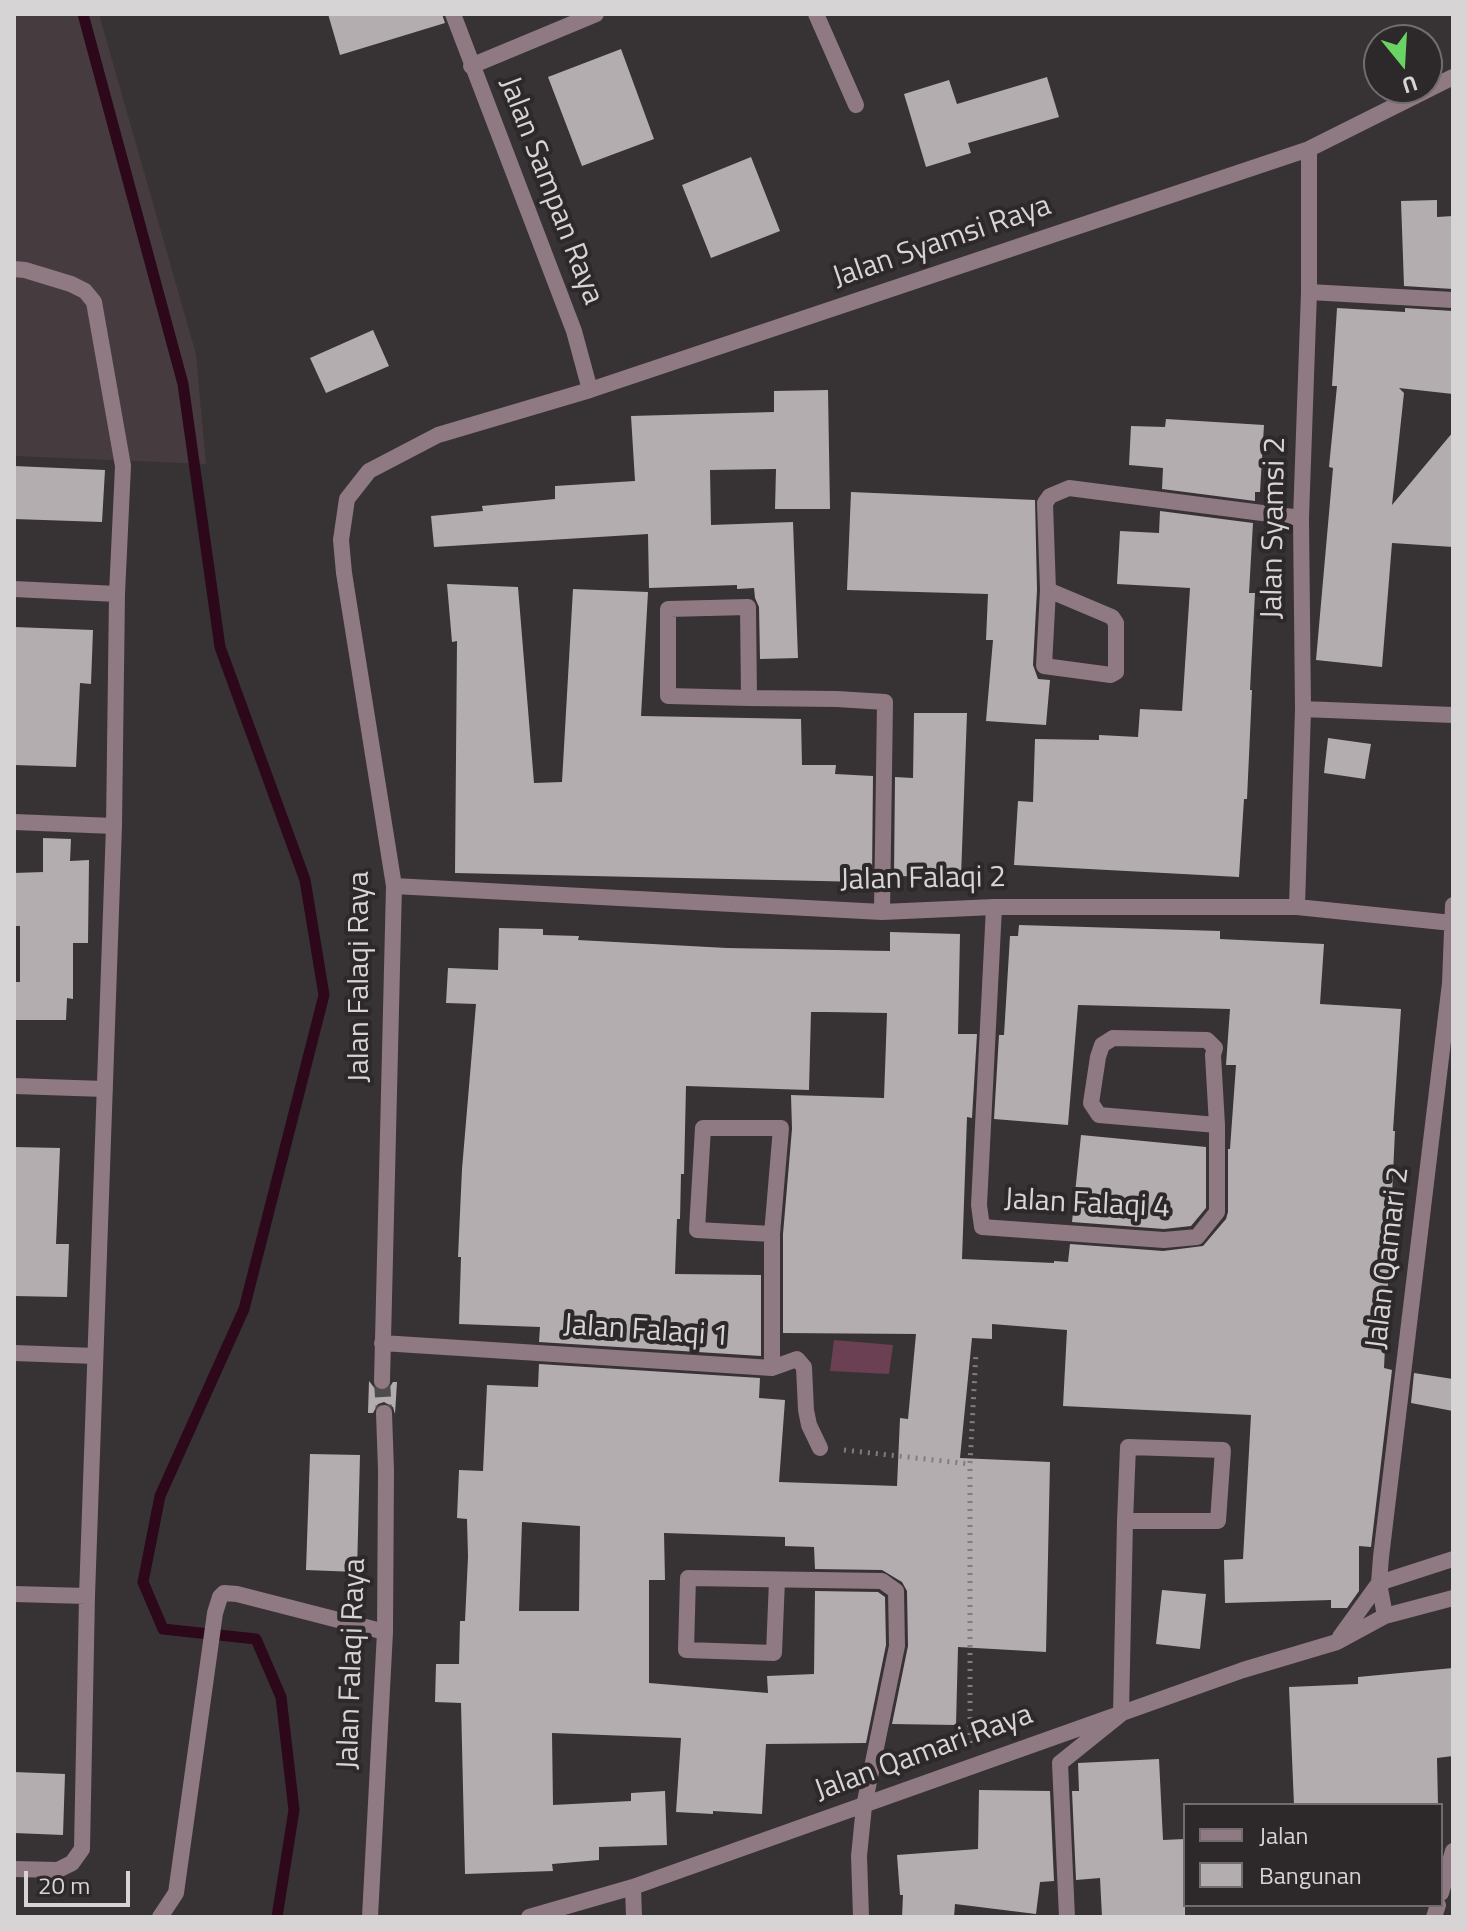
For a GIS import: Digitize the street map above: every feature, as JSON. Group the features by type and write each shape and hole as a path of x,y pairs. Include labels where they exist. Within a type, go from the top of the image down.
{"street":[{"name":"Jalan Sampan Raya","path":"453,14 574,331 590,390"},
{"path":"471,66 596,14"},
{"path":"816,14 856,105"},
{"name":"Jalan Syamsi Raya","path":"438,435 590,390 1309,149 1453,77"},
{"name":"Jalan Syamsi 2","path":"1297,907 1303,709 1301,518 1309,292 1309,149"},
{"path":"14,269 71,284 85,291 94,302 123,466 117,594 114,826 87,1596 82,1849 72,1863 58,1870 14,1869"},
{"path":"1309,292 1453,300"},
{"name":"Jalan Falaqi Raya","path":"382,1381 394,886 341,540 347,499 369,471 438,435"},
{"path":"1048,590 1112,617 1116,623 1116,672 1108,676 1044,666 1048,590 1045,503 1050,496 1069,488 1301,518"},
{"path":"14,589 117,594"},
{"path":"749,698 748,607 668,609 668,696 885,702 882,912"},
{"path":"1303,709 1453,715"},
{"path":"14,822 114,826"},
{"name":"Jalan Falaqi 2","path":"394,886 882,912 994,907 1297,907 1452,923"},
{"name":"Jalan Qamari 2","path":"1385,1616 1379,1583 1446,1067 1453,905"},
{"name":"Jalan Falaqi 4","path":"994,907 979,1205 982,1227 1164,1240 1197,1237 1217,1212 1217,1125 1215,1048 1207,1040 1113,1038 1102,1045 1091,1103 1099,1115 1217,1125"},
{"path":"14,1086 105,1089"},
{"name":"Jalan Falaqi 1","path":"382,1343 772,1368 772,1234 781,1128 703,1128 697,1230 772,1234"},
{"path":"14,1353 95,1356"},
{"path":"772,1368 797,1359 804,1367 809,1425 820,1448"},
{"name":"Jalan Falaqi Raya","path":"370,1917 385,1632 384,1413"},
{"path":"1067,1917 1060,1763 1121,1714 1125,1521 1128,1447 1223,1450 1218,1521 1125,1521"},
{"path":"1337,1642 1379,1583 1453,1559"},
{"path":"777,1580 774,1653 686,1650 688,1578 882,1581 896,1591 897,1646 864,1806 859,1856 861,1917"},
{"path":"160,1917 176,1893 215,1613 220,1597 224,1593 237,1594 385,1632"},
{"path":"14,1594 87,1596"},
{"name":"Jalan Qamari Raya","path":"529,1917 633,1887 1243,1670 1337,1642 1385,1616 1453,1598"},
{"path":"1443,1886 1453,1851"},
{"path":"633,1887 634,1917"}],"path":[{"path":"970,1766 970,1464 976,1352"},
{"path":"820,1448 970,1464"}],"shaded area":[{"path":"14,14 99,14 196,354 206,464 14,456"},
{"path":"834,1340 893,1345 889,1374 830,1371"}],"building":[{"path":"328,14 442,14 445,23 340,55"},
{"path":"621,49 654,139 582,166 548,77"},
{"path":"1047,77 1059,117 968,143 971,153 926,167 904,94 949,80 957,104"},
{"path":"751,157 780,231 711,258 682,185"},
{"path":"1437,200 1437,217 1453,216 1453,289 1404,286 1401,201"},
{"path":"1337,308 1453,311 1453,394 1399,388 1404,393 1392,505 1453,432 1453,547 1392,543 1382,667 1316,660 1333,468 1329,467 1337,386 1332,386"},
{"path":"373,330 389,366 326,393 310,358"},
{"path":"828,390 830,509 775,509 776,469 710,470 711,525 793,522 798,658 760,659 759,607 754,588 737,589 737,585 649,588 648,534 434,547 431,516 483,511 482,506 555,499 555,486 635,481 631,416 774,412 774,391"},
{"path":"1166,419 1264,425 1260,492 1255,492 1255,501 1162,489 1163,468 1129,465 1131,426 1165,427"},
{"path":"14,466 105,470 102,522 14,519"},
{"path":"851,492 1035,500 1037,590 1033,665 1038,679 1050,680 1046,725 986,721 993,640 986,640 988,594 847,590"},
{"path":"1160,511 1253,523 1249,593 1255,593 1252,690 1247,799 1244,799 1239,877 1014,865 1018,801 1033,802 1035,739 1099,740 1099,735 1138,737 1140,709 1182,711 1190,588 1117,584 1120,531 1159,533"},
{"path":"447,584 518,587 534,783 562,782 573,589 648,592 641,716 801,719 802,765 836,765 835,774 873,776 872,876 866,876 866,882 455,873 457,641 452,642"},
{"path":"14,627 93,630 91,684 80,683 76,767 14,765"},
{"path":"914,713 967,713 961,877 894,876 895,777 913,778"},
{"path":"1328,738 1371,744 1365,779 1324,773"},
{"path":"43,838 71,839 70,861 89,860 88,943 73,943 73,999 67,998 66,1020 14,1020 14,982 20,982 20,926 14,926 14,873 43,872"},
{"path":"1019,925 1220,931 1220,939 1324,944 1320,1004 1401,1009 1384,1368 1392,1370 1371,1547 1359,1546 1359,1591 1347,1608 1331,1608 1331,1600 1225,1603 1224,1560 1243,1559 1251,1415 1063,1406 1067,1330 992,1324 992,1339 972,1338 960,1458 1050,1462 1046,1652 958,1647 956,1725 892,1724 908,1646 907,1591 902,1582 882,1570 815,1569 814,1547 785,1546 785,1537 664,1533 665,1580 649,1580 649,1683 768,1693 767,1676 814,1674 815,1591 878,1592 885,1597 886,1645 866,1743 766,1744 762,1814 713,1811 713,1814 676,1812 681,1738 552,1733 553,1805 631,1801 631,1793 665,1791 667,1845 599,1847 599,1860 552,1864 553,1871 465,1874 461,1703 435,1702 436,1664 459,1664 460,1621 465,1621 468,1557 467,1519 457,1518 459,1470 483,1471 487,1385 538,1387 539,1364 760,1378 759,1398 785,1400 779,1482 897,1486 900,1418 908,1419 916,1334 783,1333 783,1234 792,1129 791,1095 884,1098 887,1013 811,1012 809,1090 686,1086 684,1174 681,1174 675,1274 761,1275 761,1356 539,1342 540,1327 459,1324 462,1169 476,1004 446,1003 448,968 498,970 499,928 543,929 543,935 579,936 578,940 727,948 890,951 890,932 960,934 958,1034 977,1034 972,1118 967,1117 962,1259 1068,1262 1070,1244 1163,1251 1203,1246 1226,1219 1228,1212 1228,1149 1236,1065 1226,1065 1230,1009 1078,1005 1068,1125 994,1119 999,1035 1004,1035 1010,936 1018,936","holes":["522,1522 580,1526 579,1611 519,1611"]},
{"path":"1081,1135 1206,1147 1206,1208 1191,1226 1164,1229 1072,1222"},
{"path":"14,1147 60,1148 56,1244 69,1244 67,1297 14,1296"},
{"path":"1414,1373 1453,1379 1453,1411 1411,1403"},
{"path":"369,1381 381,1392 397,1382 395,1414 393,1407 384,1402 378,1404 373,1413 368,1413"},
{"path":"310,1454 360,1455 357,1572 306,1570"},
{"path":"1162,1590 1206,1594 1200,1649 1156,1644"},
{"path":"1453,1668 1453,1756 1437,1758 1438,1803 1294,1803 1289,1687 1358,1684 1358,1677"},
{"path":"1159,1759 1163,1840 1183,1839 1185,1917 1102,1917 1100,1878 1076,1880 1072,1791 1079,1791 1078,1763"},
{"path":"14,1772 65,1774 63,1835 14,1833"},
{"path":"979,1790 1050,1791 1054,1881 1040,1882 1036,1914 955,1904 954,1917 902,1917 903,1895 900,1895 897,1855 978,1849"}],"waterway":[{"path":"83,14 183,384 220,647 305,880 324,995 244,1309 160,1496 143,1582 163,1629 256,1639 281,1697 294,1810 277,1917"}],"tunnel":[{"path":"382,1381 384,1413"}]}
